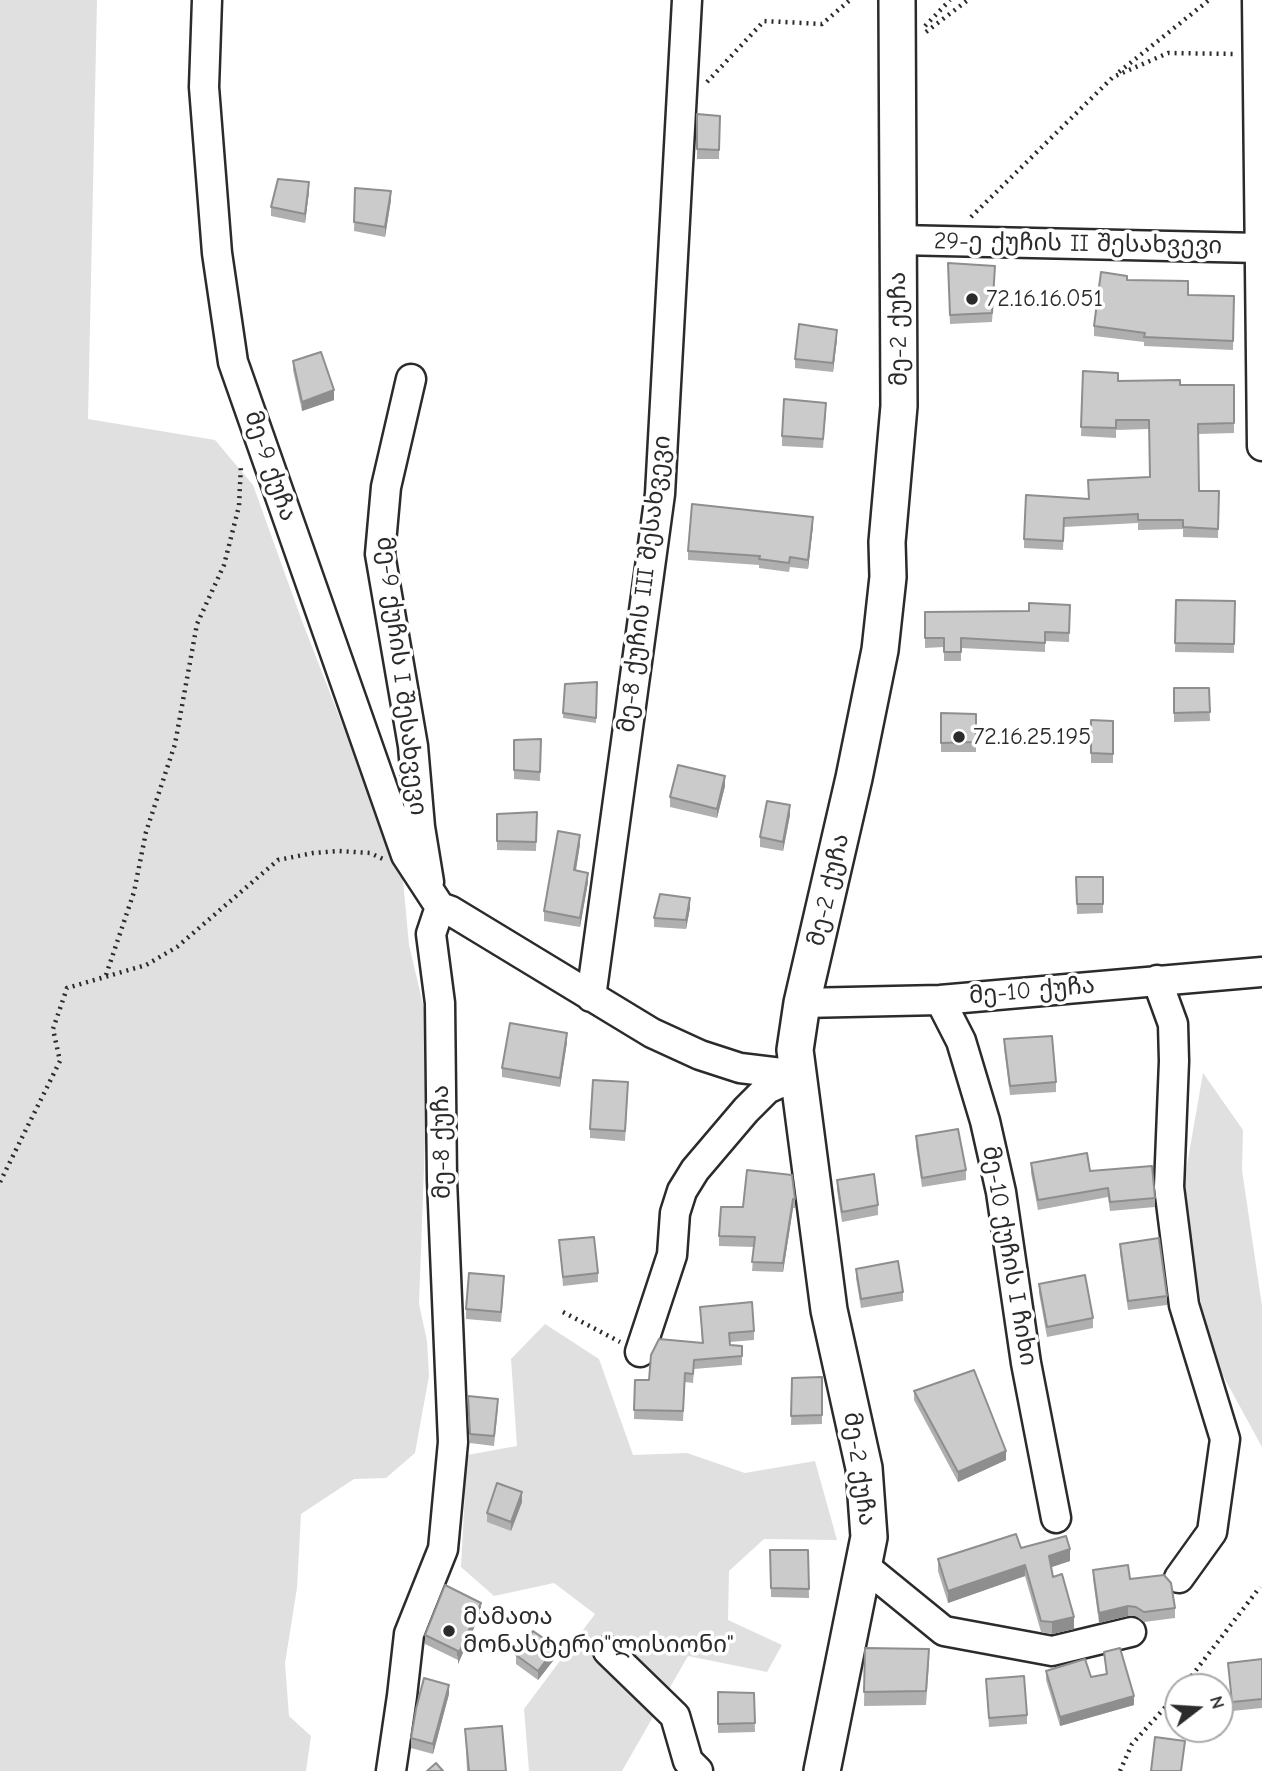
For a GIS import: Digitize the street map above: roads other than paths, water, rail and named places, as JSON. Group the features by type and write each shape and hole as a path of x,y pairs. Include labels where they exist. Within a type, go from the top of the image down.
{"main road":[{"name":"მე-2 ქუჩა","path":"822,1771 869,1537 864,1468 829,1310 795,1050 802,1003 855,778 880,650 888,577 887,542 900,406 897,0"}],"street":[{"name":"მე-9 ქუჩა","path":"207,0 204,87 217,253 233,362 406,855 430,892"},
{"name":"მე-8 ქუჩის III შესახვევი","path":"591,998 660,495 687,0"},
{"path":"1257,0 1262,446"},
{"name":"29-ე ქუჩის II შესახვევი","path":"898,240 1260,254"},
{"name":"მე-9 ქუჩის I შესახვევი","path":"411,379 386,487 380,554 413,746 420,827 430,892"},
{"path":"430,892 451,911 652,1033 700,1055 740,1069 798,1075"},
{"name":"მე-8 ქუჩა","path":"391,1771 409,1634 443,1549 453,1443 442,1180 440,1003 431,934 430,892"},
{"name":"მე-10 ქუჩა","path":"802,1003 940,1000 1262,972"},
{"path":"1157,980 1173,1024 1169,1187 1184,1305 1225,1439 1212,1532 1179,1578"},
{"name":"მე-10 ქუჩის I ჩიხი","path":"940,1000 961,1041 985,1121 1002,1192 1026,1363 1056,1518"},
{"path":"640,1352 672,1255 675,1213 682,1191 695,1170 767,1089 798,1075"},
{"path":"863,1565 944,1630 1052,1651 1130,1632"},
{"path":"608,1651 675,1716 688,1761 698,1771"}],"place":[{"name":"72.16.16.051","path":"972,299"},
{"name":"72.16.25.195","path":"959,737"},
{"name":"მამათა მონასტერი\"ლისიონი\"","path":"449,1631"}]}
